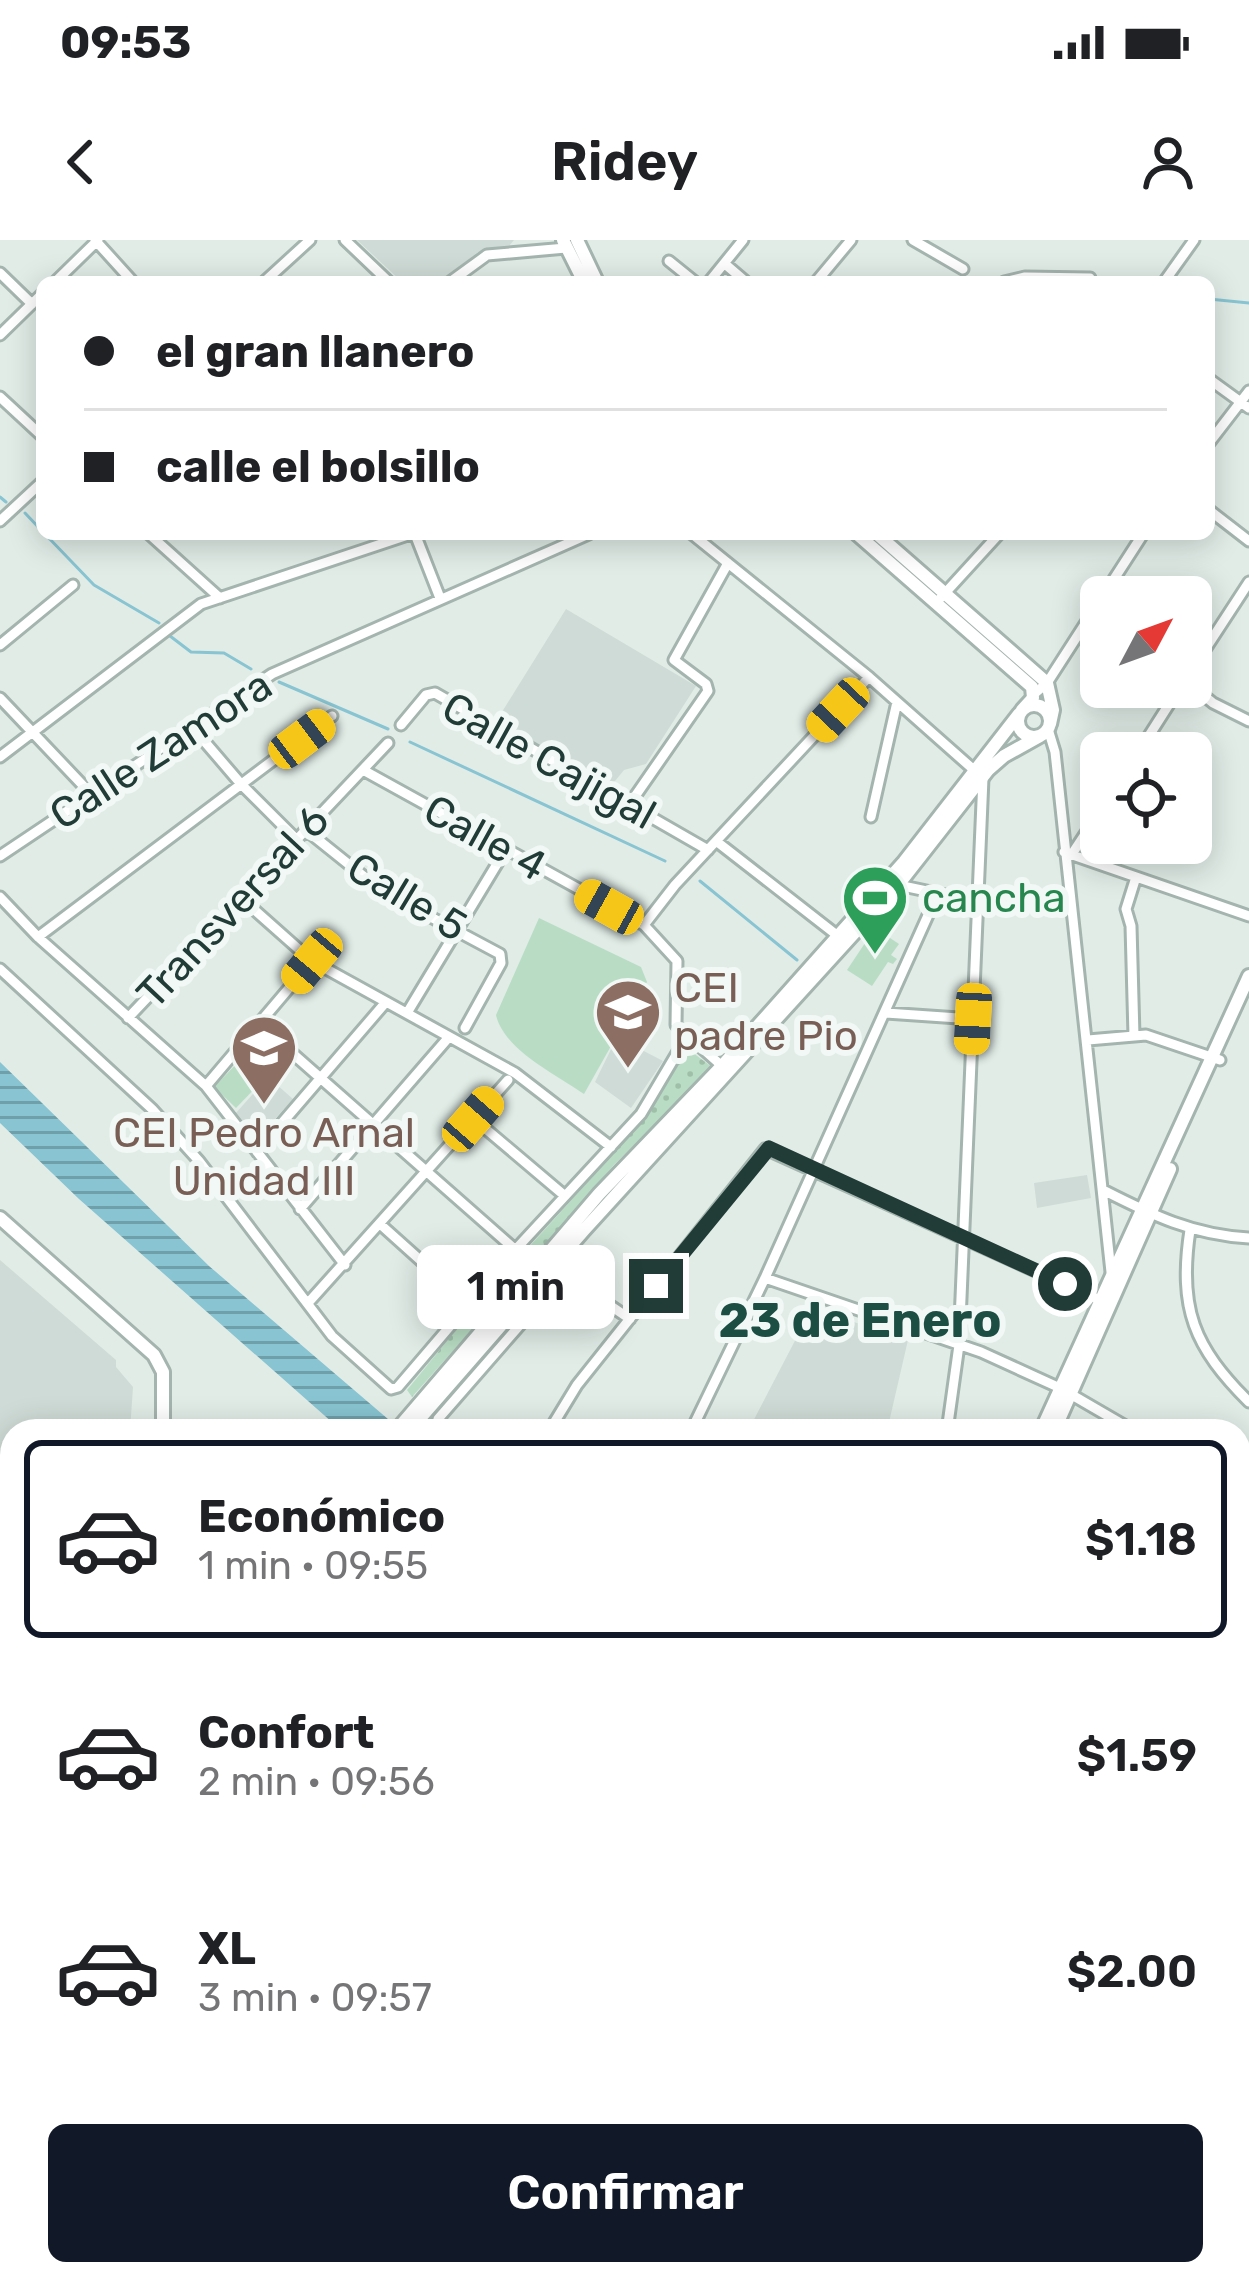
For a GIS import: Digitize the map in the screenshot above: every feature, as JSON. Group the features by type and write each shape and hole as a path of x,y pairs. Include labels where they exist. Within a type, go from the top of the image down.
{"street":[{"path":"61,276 96,240 129,276"},
{"path":"271,276 310,240"},
{"path":"346,240 382,276"},
{"path":"714,276 743,240"},
{"path":"825,276 851,240"},
{"path":"914,240 963,268"},
{"path":"1168,276 1194,240"},
{"path":"457,276 487,255 568,243"},
{"path":"568,243 582,276"},
{"path":"568,243 593,276"},
{"path":"669,261 688,276"},
{"path":"725,264 739,276"},
{"path":"0,273 32,304"},
{"path":"0,335 36,300"},
{"path":"1215,384 1244,406"},
{"path":"1215,437 1244,406 1249,391"},
{"path":"0,398 36,431"},
{"path":"0,520 36,488"},
{"path":"1215,516 1249,541"},
{"path":"156,540 220,598"},
{"path":"0,757 201,604 395,540"},
{"path":"416,540 440,598"},
{"name":"Calle Zamora","path":"0,856 272,674 575,540"},
{"path":"699,540 980,774 979,902 958,1345 949,1419"},
{"path":"438,1419 540,1302 544,1270 611,1180 722,1066 980,774 1046,730 1053,710 1047,683 865,540"},
{"path":"884,540 1034,694"},
{"path":"941,598 994,540"},
{"path":"415,1419 544,1270 898,885 1020,712 1047,683 1139,540"},
{"path":"629,805 708,691 706,684 674,660 728,563"},
{"path":"0,645 73,585"},
{"path":"1212,640 1247,588"},
{"path":"644,926 868,677"},
{"name":"Calle Cajigal","path":"401,725 426,695 435,693 629,805 712,846 838,936"},
{"path":"0,698 92,795"},
{"path":"871,817 897,701"},
{"path":"1212,701 1249,721"},
{"path":"1020,712 1031,704 1049,714 1046,730 1054,752 1068,853 1114,1281"},
{"path":"1020,712 1020,730 1029,736 1046,730"},
{"path":"38,937 332,716"},
{"path":"193,728 297,839"},
{"name":"Transversal 6","path":"128,1018 388,743"},
{"name":"Calle 4","path":"363,770 644,926 677,961 676,1025 686,1038"},
{"name":"Calle 5","path":"306,830 382,891 495,949 501,963 465,1028"},
{"path":"1068,853 1080,837"},
{"path":"407,1013 506,849"},
{"path":"1068,853 1249,916"},
{"path":"1134,1036 1131,926 1126,909 1136,877"},
{"path":"898,885 979,902"},
{"path":"697,1419 938,893"},
{"path":"0,897 38,937 206,1086 345,1265"},
{"path":"242,898 312,961 515,1073 611,1147"},
{"path":"206,1086 312,961"},
{"path":"0,970 152,1109 199,1161 332,1336 394,1389 640,1114 686,1038 722,1066"},
{"path":"1049,1419 1146,1213 1249,976"},
{"path":"1216,1058 1249,995"},
{"path":"256,1153 386,1001"},
{"path":"886,1013 973,1019"},
{"path":"258,1024 516,1250 630,1319"},
{"path":"300,1209 448,1036"},
{"path":"1088,1040 1134,1036 1172,1041 1216,1058"},
{"path":"308,1304 508,1080"},
{"path":"473,1119 565,1196"},
{"path":"556,1419 577,1385 765,1149 1104,1302"},
{"path":"1103,1190 1190,1230 1249,1238"},
{"path":"0,1218 154,1355 163,1372 163,1419"},
{"path":"380,1223 468,1303"},
{"path":"1190,1230 1184,1271 1206,1356 1249,1402"},
{"path":"765,1278 958,1345 1065,1391 1113,1419"},
{"path":"1057,1419 1065,1391"}],"shaded area":[{"path":"357,240 514,240 509,246 478,252 448,276 396,276"},
{"path":"566,609 696,686 646,764 624,770 611,786 497,720"},
{"name":"CEI padre Pio","path":"617,1037 663,1061 631,1108 595,1082"},
{"name":"CEI Pedro Arnal Unidad III","path":"268,1077 293,1099 255,1141 235,1114"},
{"path":"1087,1175 1091,1198 1037,1208 1034,1183"},
{"path":"0,1260 116,1360 116,1367 133,1387 131,1419 0,1419"},
{"path":"812,1308 908,1340 890,1419 754,1419"}],"green space":[{"path":"539,918 641,967 647,982 584,1094 520,1050 496,1015"},
{"name":"cancha","path":"875,928 899,944 891,955 897,959 888,962 872,986 847,970"},
{"path":"688,1049 712,1067 613,1166 537,1255 528,1248 643,1121"},
{"path":"244,1056 266,1077 236,1108 214,1087"},
{"path":"513,1260 525,1270 412,1397 407,1390"}],"water":[{"path":"0,1062 209,1266 388,1419 328,1419 0,1123"}],"waterway":[{"path":"1215,300 1249,303"},
{"path":"0,497 6,502"},
{"path":"25,513 36,525"},
{"path":"51,540 94,585 159,623"},
{"path":"170,636 191,652 224,653 251,669"},
{"path":"279,682 388,729"},
{"path":"410,742 665,861"},
{"path":"700,881 797,960"}],"place":[{"name":"cancha","path":"875,957"},
{"name":"CEI padre Pio","path":"628,1071"},
{"name":"CEI Pedro Arnal Unidad III","path":"264,1107"}],"district":[{"name":"23 de Enero","path":"860,1320"}],"route":[{"path":"656,1286 769,1148 1065,1284"}]}
